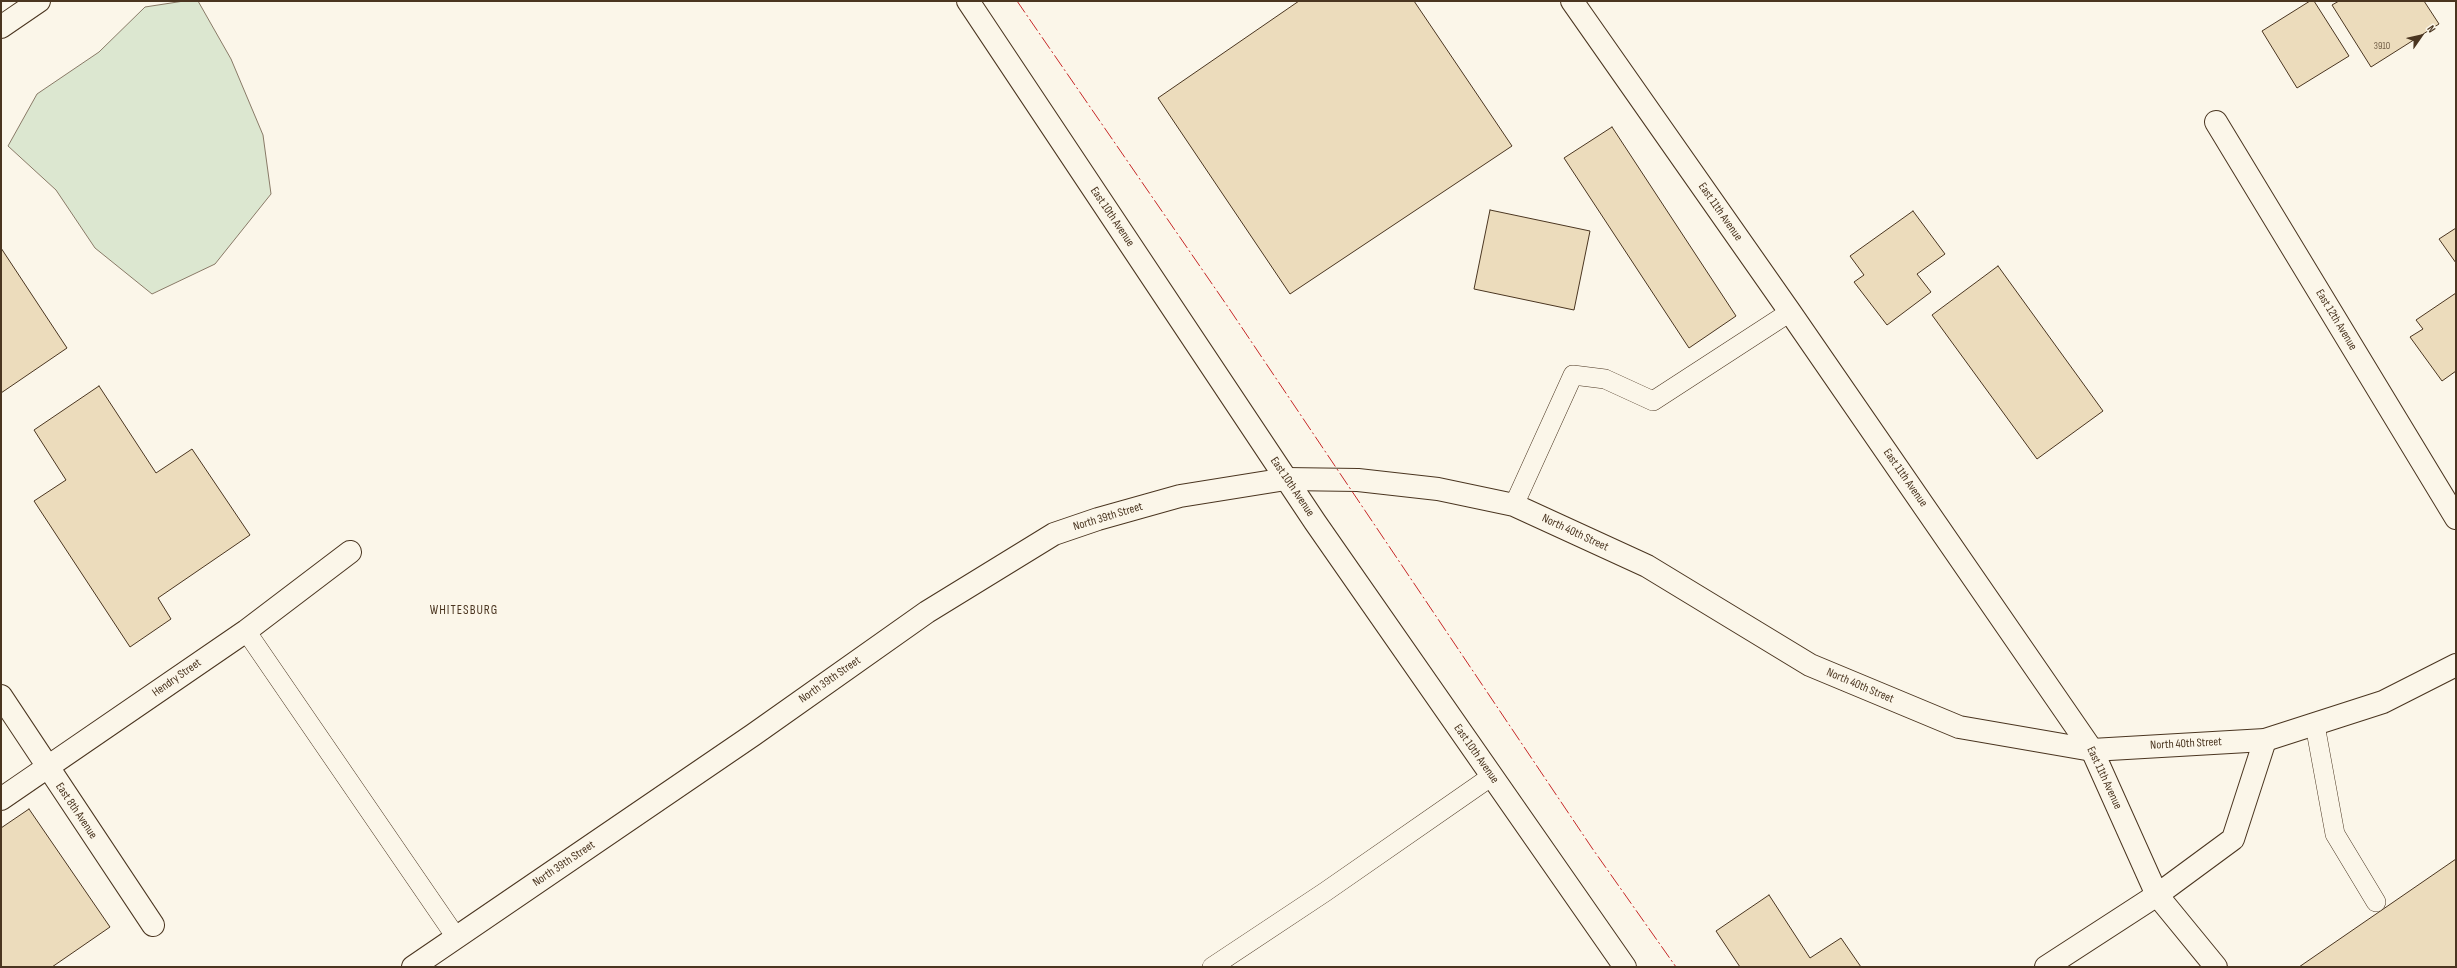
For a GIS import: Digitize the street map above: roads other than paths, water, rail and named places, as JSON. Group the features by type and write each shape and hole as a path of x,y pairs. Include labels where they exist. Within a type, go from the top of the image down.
{"street":[{"path":"1,27 39,1"},
{"name":"East 10th Avenue","path":"968,1 1286,479 1625,967"},
{"name":"East 11th Avenue","path":"1572,1 1790,312 2092,750 2157,895 2216,967"},
{"name":"East 12th Avenue","path":"2216,122 2456,518"},
{"name":"North 40th Street","path":"1286,479 1358,480 1438,489 1514,505 1648,566 1810,665 1959,728 2092,750 2265,740 2383,702 2456,665"},
{"name":"North 39th Street","path":"413,967 754,735 927,612 1010,559 1054,534 1098,519 1180,496 1286,479"},
{"name":"Hendry Street","path":"1,799 246,631 350,552"},
{"name":"East 8th Avenue","path":"1,696 153,924"},
{"path":"2046,967 2157,895 2233,839 2265,740"}],"lane":[{"path":"1514,505 1573,375 1605,379 1653,401 1790,312"},
{"path":"246,631 456,937"},
{"path":"2314,725 2335,834 2376,902"},
{"path":"1212,967 1325,892 1492,776"}],"district":[{"name":"WHITESBURG","path":"464,611"}]}
